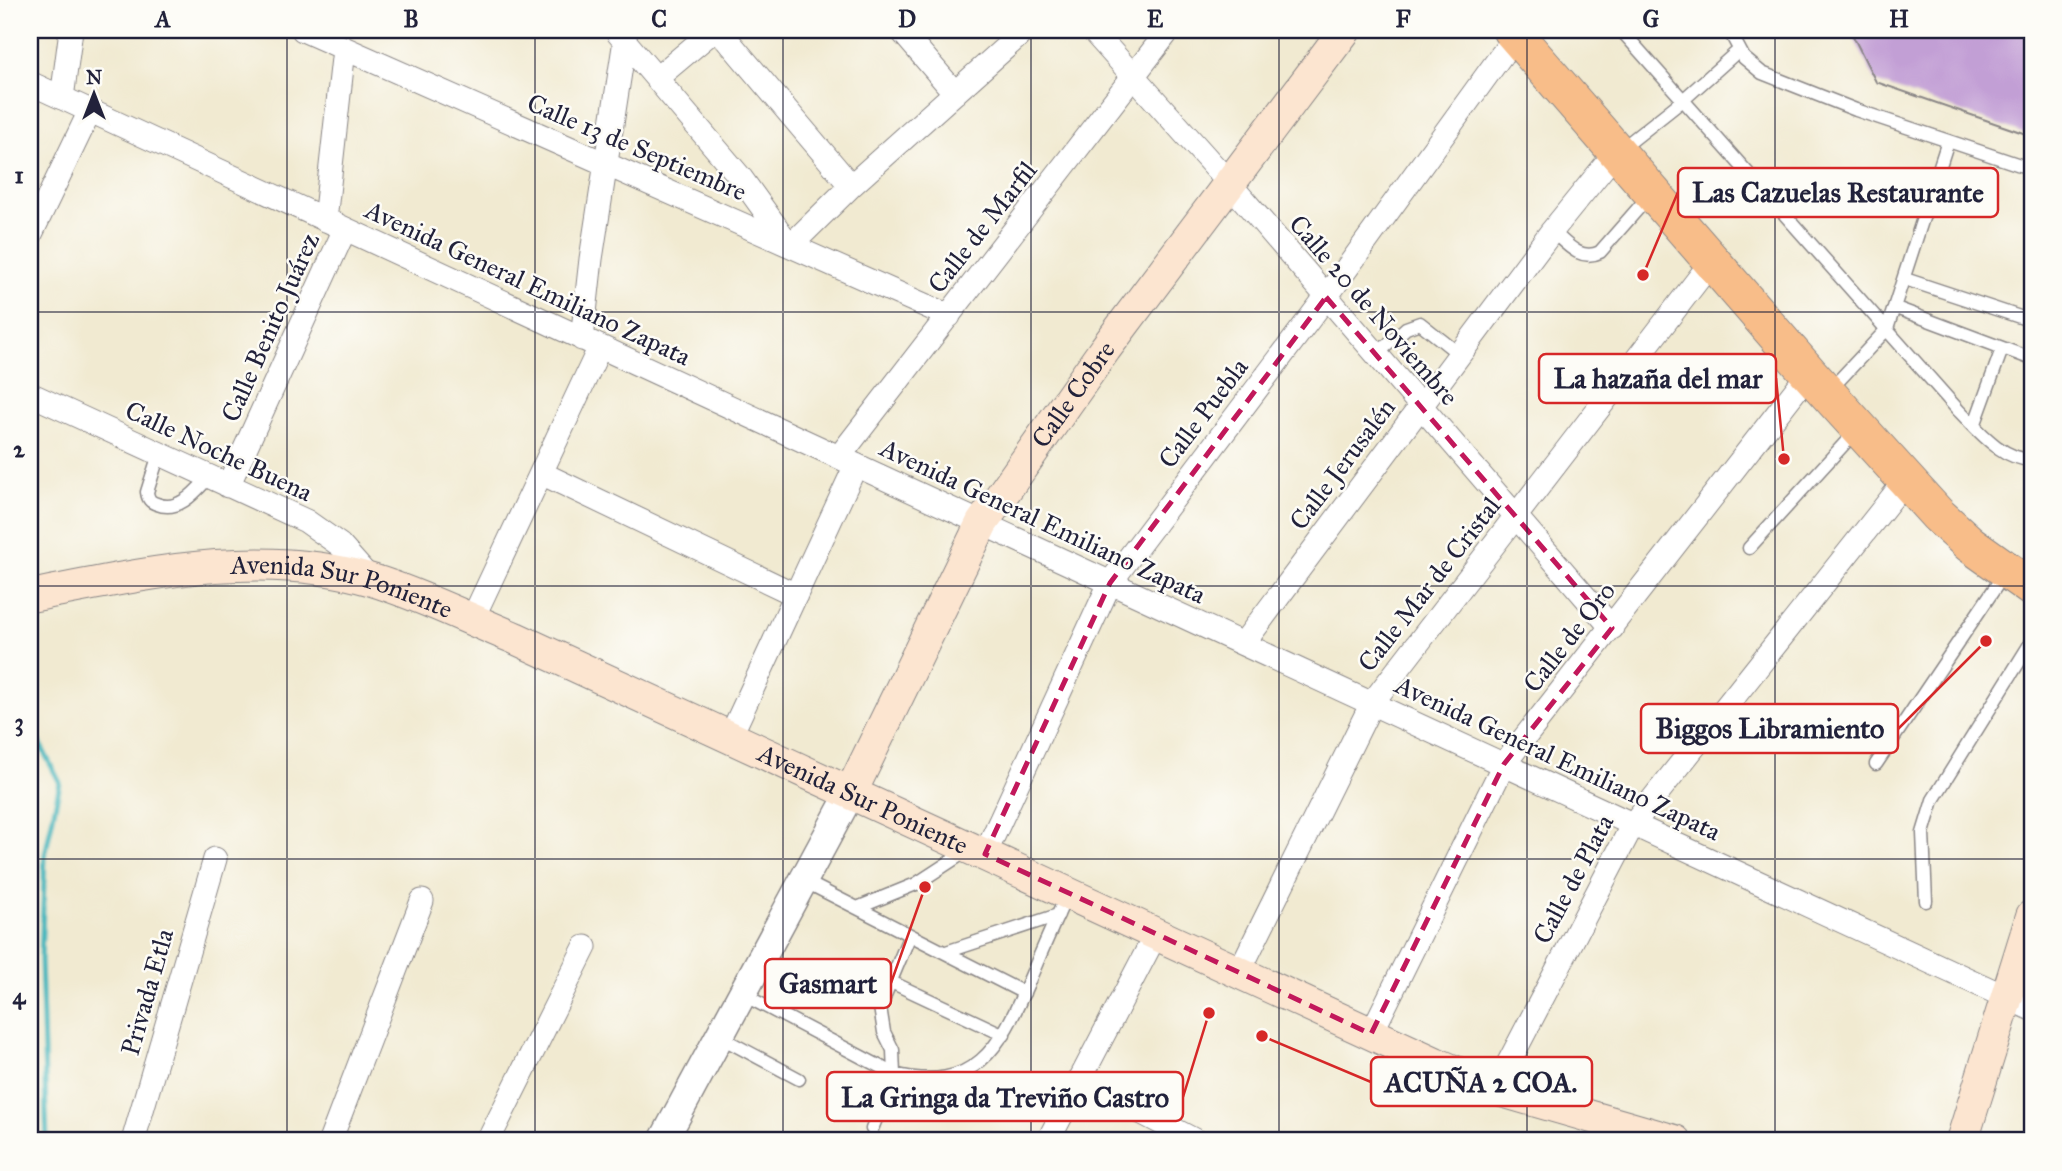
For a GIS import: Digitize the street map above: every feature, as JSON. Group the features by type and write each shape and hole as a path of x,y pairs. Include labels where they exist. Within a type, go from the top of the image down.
{"main road":[{"name":"Calle Cobre","path":"851,792 982,523 1036,444 1228,183 1345,30"},
{"path":"1513,32 1906,480 1962,537 2020,579"},
{"name":"Avenida Sur Poniente","path":"30,596 155,572 207,567 267,565 370,580 472,620 978,850 1063,903 1157,932 1371,1034 1495,1088 1659,1139"},
{"path":"1962,1141 2020,1003 2032,916"}],"street":[{"path":"62,98 71,30"},
{"name":"Calle 13 de Septiembre","path":"303,30 605,166 790,243 949,316"},
{"path":"658,76 716,30 850,186"},
{"path":"901,30 955,93"},
{"path":"620,35 658,76 790,243 1025,30"},
{"name":"Calle 20 de Noviembre","path":"1092,30 1228,183 1612,628"},
{"name":"Calle de Marfil","path":"730,737 796,595 847,461 949,316 1169,30"},
{"name":"Calle Puebla","path":"978,850 1110,583 1326,297 1513,32"},
{"path":"472,620 541,473 591,343 605,166 620,35"},
{"name":"Calle Benito Juárez","path":"219,482 335,225 344,49"},
{"name":"Avenida General Emiliano Zapata","path":"30,83 2020,1003"},
{"path":"30,236 89,111"},
{"name":"Calle Jerusalén","path":"1242,644 1552,231 1616,152"},
{"name":"Calle Mar de Cristal","path":"1239,972 1372,704 1713,260"},
{"name":"Calle de Oro","path":"1371,1034 1504,764 1612,628 1819,383"},
{"name":"Calle Noche Buena","path":"30,394 306,521 340,545 370,580"},
{"path":"541,473 796,595"},
{"name":"Calle de Plata","path":"1495,1088 1633,824 1906,480"},
{"path":"663,1141 851,792"},
{"name":"Privada Etla","path":"133,1141 215,859"},
{"path":"330,1141 422,901"},
{"path":"1048,1141 1157,932"},
{"path":"488,1141 585,947"},
{"path":"1079,1080 1196,1141"}],"lane":[{"path":"1621,30 1974,426 2004,451 2032,460"},
{"path":"1728,30 1739,50 1762,73 1856,110 2032,169"},
{"path":"1616,152 1683,100 1739,50"},
{"path":"1819,383 1886,329 1896,308 1948,141"},
{"path":"1552,231 1577,253 1591,256 1600,252 1652,193"},
{"path":"1905,279 2032,321"},
{"path":"1896,308 2032,359"},
{"path":"1376,355 1406,328 1420,323 1459,354"},
{"path":"1974,426 2003,349"},
{"path":"1749,548 1858,428"},
{"path":"159,454 147,492 152,502 160,506 181,503 219,482"},
{"path":"1876,764 2020,579"},
{"path":"1926,901 1923,833 1933,800 2032,641"},
{"path":"857,908 916,884 978,850"},
{"path":"804,881 1024,992"},
{"path":"946,951 1063,903"},
{"path":"742,994 894,1074 919,1080 942,1079 966,1072 985,1058 1004,1035 1063,903"},
{"path":"872,1129 894,1074 893,1050 880,1018 880,1007 910,935"},
{"path":"889,981 1004,1035"},
{"path":"720,1037 799,1079"}],"highlighted area":[{"path":"1326,297 1612,628 1504,764 1371,1034 985,854 1110,583"}],"building":[{"path":"1850,30 2032,30 2032,136 1876,82"}],"waterway":[{"path":"30,737 39,742 60,783 45,855 41,960 47,1141"}],"place":[{"name":"Las Cazuelas Restaurante","path":"1643,275"},
{"name":"La hazaña del mar","path":"1784,459"},
{"name":"Biggos Libramiento","path":"1986,641"},
{"name":"Gasmart","path":"925,887"},
{"name":"La Gringa da Treviño Castro","path":"1209,1013"},
{"name":"ACUÑA 2 COA.","path":"1262,1036"}]}
